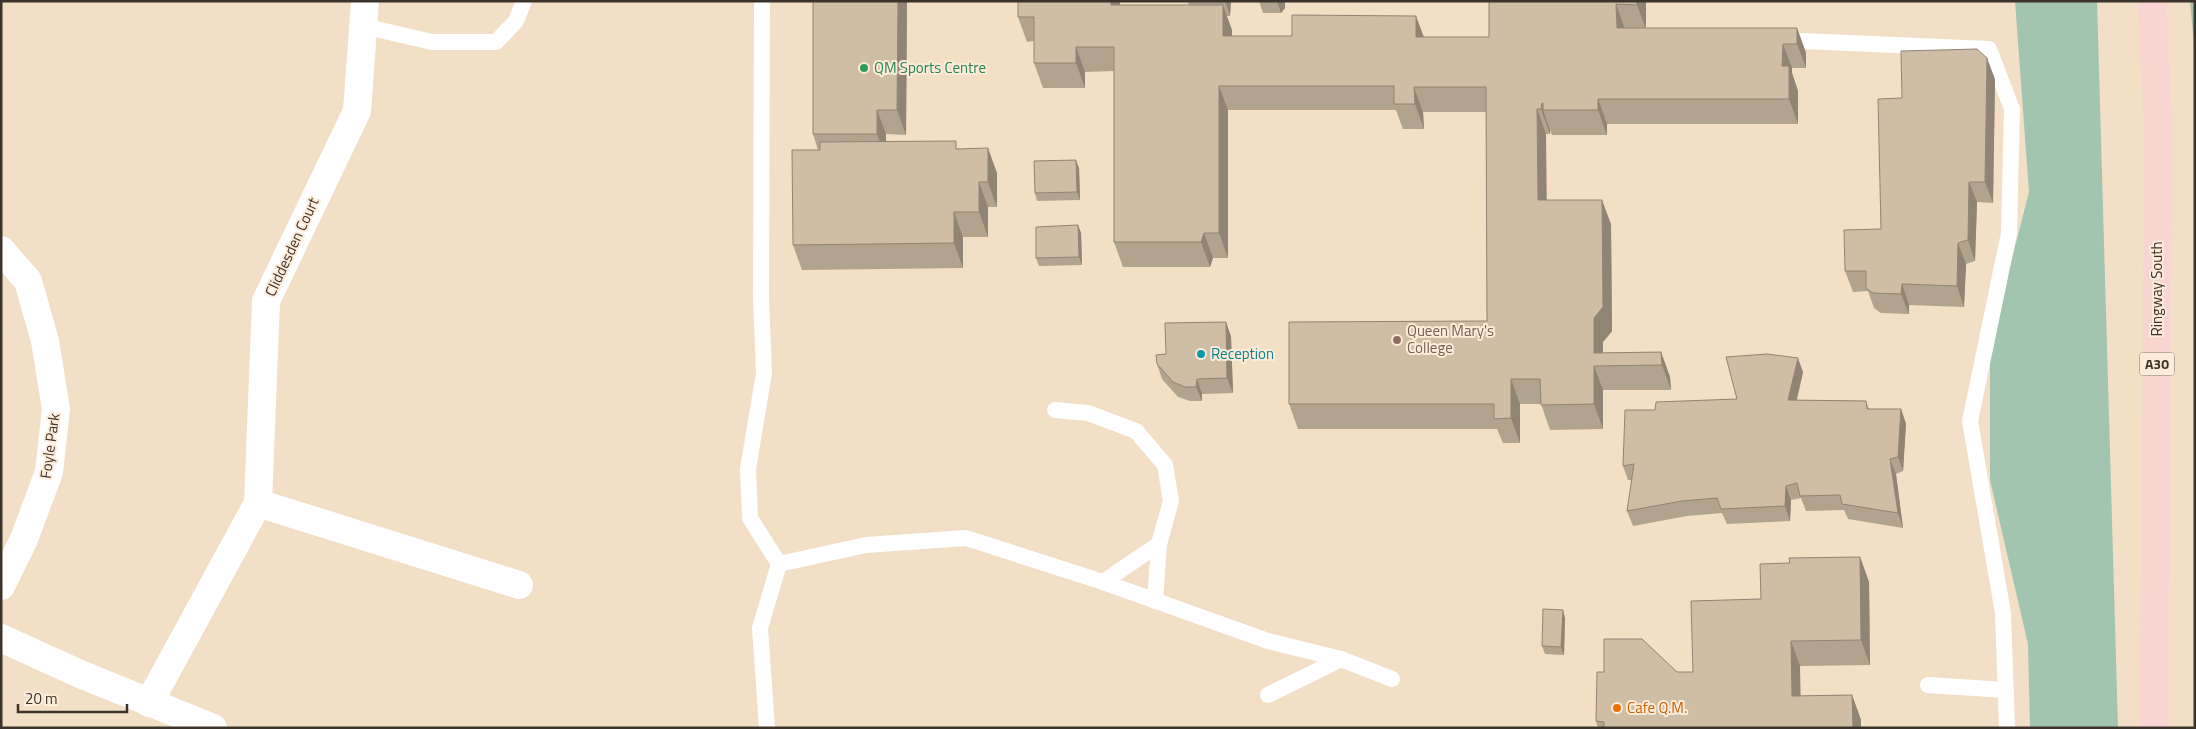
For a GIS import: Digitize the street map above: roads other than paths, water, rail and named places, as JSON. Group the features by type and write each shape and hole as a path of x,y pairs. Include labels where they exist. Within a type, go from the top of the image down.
{"main road":[{"name":"Ringway South","path":"2152,1 2158,132 2154,728"}],"street":[{"name":"Cliddesden Court","path":"150,703 258,502 266,301 357,111 364,14"},
{"name":"Foyle Park","path":"1,250 28,281 45,341 56,409 50,472 24,539 1,586"},
{"path":"258,502 519,585"},
{"path":"1,638 80,674 213,728"}],"lane":[{"path":"364,14 432,42 496,42 516,21 524,1"},
{"path":"762,1 761,297 764,372 748,469 750,518 779,564 760,628 767,728"},
{"path":"1765,39 1988,49 2012,108 2009,233 1970,421 2003,613 2006,728"},
{"path":"1055,410 1088,413 1136,430 1165,464 1171,501 1159,544 1155,600"},
{"path":"779,564 866,545 966,538 1155,600 1268,641 1341,659 1392,678"},
{"path":"1102,582 1159,544"},
{"path":"1268,695 1341,659"},
{"path":"1928,685 2006,690"}],"place":[{"name":"QM Sports Centre","path":"864,68"},
{"name":"Queen Mary's College","path":"1397,340"},
{"name":"Reception","path":"1201,354"},
{"name":"Cafe Q.M.","path":"1617,708"}]}
